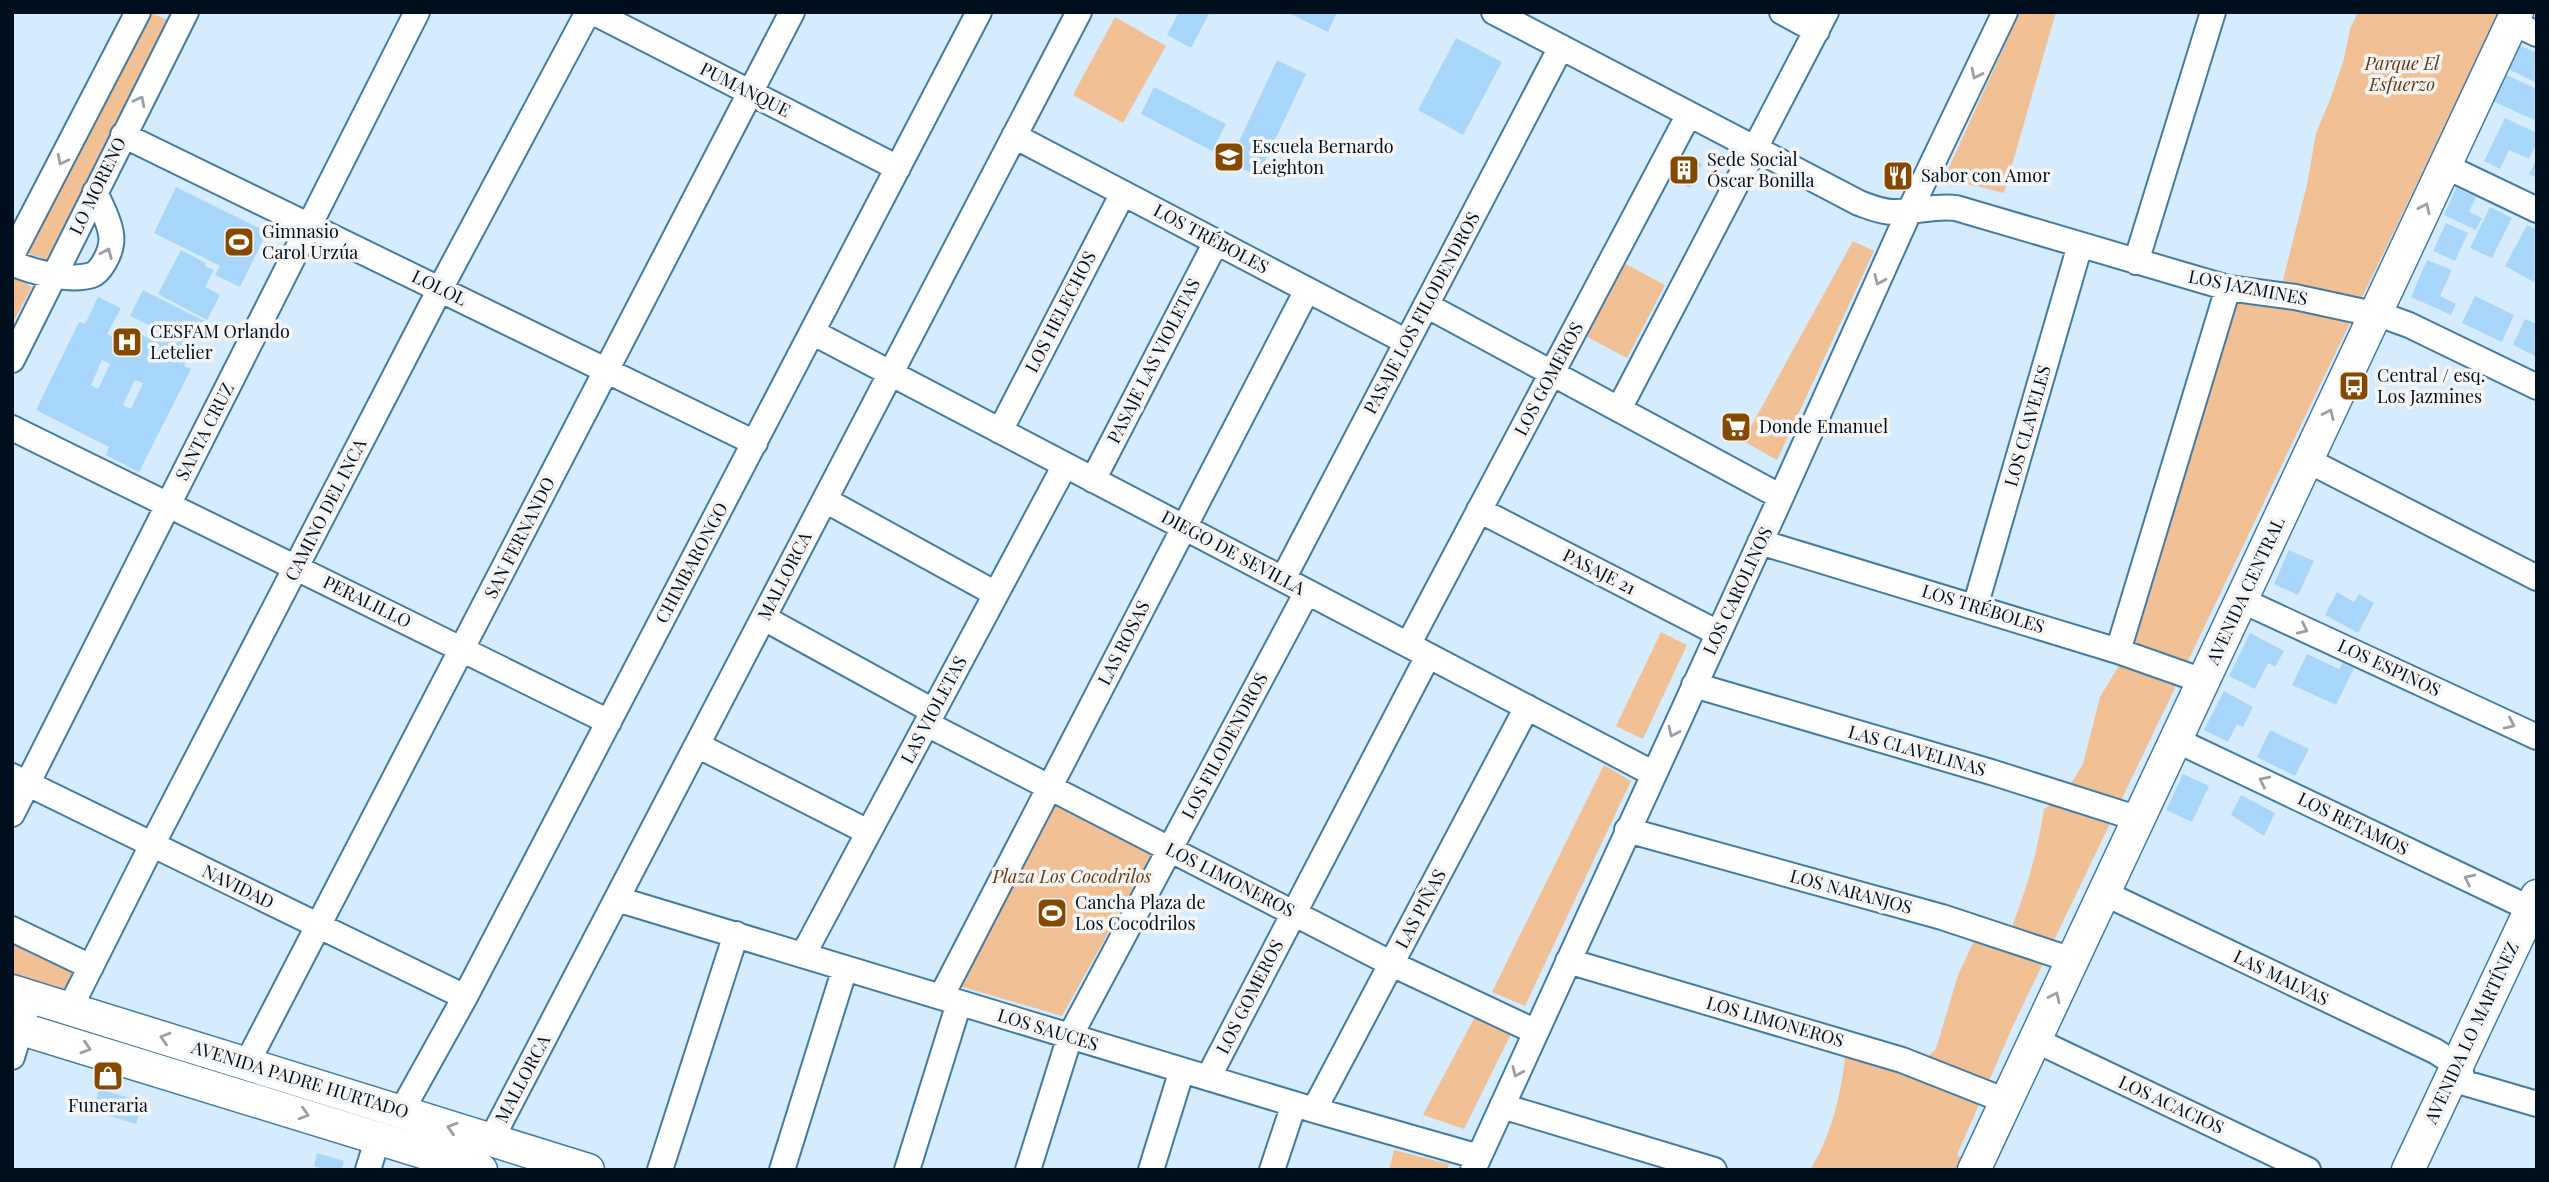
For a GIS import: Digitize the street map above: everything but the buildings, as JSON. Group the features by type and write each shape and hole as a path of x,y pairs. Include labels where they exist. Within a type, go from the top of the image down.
{"main road":[{"name":"AVENIDA CENTRAL","path":"1974,1170 2445,166 2522,23"},
{"name":"AVENIDA LO MARTÍNEZ","path":"2408,1170 2534,902"},
{"name":"AVENIDA PADRE HURTADO","path":"21,994 588,1170"},
{"name":"AVENIDA PADRE HURTADO","path":"15,1037 378,1137 481,1170"}],"street":[{"path":"12,255 138,12"},
{"name":"SANTA CRUZ","path":"12,814 20,779 169,504 417,12"},
{"name":"CAMINO DEL INCA","path":"69,1010 440,289 588,12"},
{"name":"PUMANQUE","path":"593,12 898,168"},
{"name":"SAN FERNANDO","path":"247,1063 792,12"},
{"name":"CHIMBARONGO","path":"401,1112 465,997 979,12"},
{"name":"MALLORCA","path":"492,1140 1079,12"},
{"name":"LOS JAZMINES","path":"1494,12 1530,21 1561,47 1859,203 1890,212 1909,212 1939,206 1956,208 2228,288 2285,295 2387,317 2537,387"},
{"path":"1619,409 1821,22 1782,12"},
{"name":"LOS CAROLINOS","path":"1476,1163 1909,212 2005,12"},
{"path":"2136,262 2213,12"},
{"name":"LO MORENO","path":"12,360 184,13"},
{"name":"PASAJE LOS FILODENDROS","path":"1283,579 1561,47"},
{"name":"LOS GOMEROS","path":"1208,1078 1294,913 1418,650 1479,510 1689,114"},
{"name":"LOLOL","path":"123,135 755,443"},
{"name":"LOS TRÉBOLES","path":"1014,136 1407,342"},
{"path":"2445,166 2537,209"},
{"path":"12,263 30,271 55,275 91,276 100,271 112,243 95,192"},
{"name":"LOS HELECHOS","path":"1000,431 1123,193"},
{"name":"PASAJE LAS VIOLETAS","path":"1093,480 1216,242"},
{"name":"LOS CLAVELES","path":"1975,607 2080,245"},
{"path":"2118,650 2228,288"},
{"name":"LAS ROSAS","path":"907,1170 950,1000 1050,787 1307,290"},
{"path":"1426,305 1781,497"},
{"name":"DIEGO DE SEVILLA","path":"812,332 1654,774"},
{"name":"PERALILLO","path":"12,428 609,722"},
{"path":"2307,460 2537,578"},
{"name":"LAS VIOLETAS","path":"803,955 1065,465"},
{"path":"825,500 996,594"},
{"name":"PASAJE 21","path":"1479,510 1718,633"},
{"name":"LOS TRÉBOLES","path":"1760,542 2118,650 2203,681"},
{"name":"LOS FILODENDROS","path":"1028,1170 1070,1036 1307,592"},
{"name":"LOS ESPINOS","path":"2241,600 2537,737"},
{"name":"LOS LIMONEROS","path":"764,618 1050,787 1392,964 1536,1032"},
{"name":"LAS CLAVELINAS","path":"1694,685 1991,772 2138,819"},
{"name":"LAS PIÑAS","path":"1272,1170 1304,1107 1392,964 1527,707"},
{"name":"LOS RETAMOS","path":"2176,740 2534,902"},
{"path":"698,745 868,832"},
{"name":"NAVIDAD","path":"20,779 465,997"},
{"name":"LOS NARANJOS","path":"1628,830 1942,917 2073,960"},
{"name":"LAS MALVAS","path":"2104,893 2435,1051 2457,1065 2465,1083 2537,1104"},
{"name":"LOS SAUCES","path":"617,899 1304,1107 1476,1163"},
{"path":"12,929 91,967"},
{"path":"660,1170 736,934"},
{"name":"LOS LIMONEROS","path":"1567,961 1902,1060 2006,1101"},
{"path":"782,1170 845,968"},
{"path":"15,1037 21,994"},
{"name":"LOS ACACIOS","path":"2035,1040 2308,1170"},
{"path":"1151,1170 1182,1070"},
{"path":"1502,1106 1649,1161 1714,1170"},
{"path":"368,1170 378,1137"}],"green space":[{"path":"149,12 170,21 46,260 25,252"},
{"path":"2020,12 2056,12 2004,193 1944,178"},
{"name":"Parque El Esfuerzo","path":"2358,12 2499,12 2012,1028 1957,1155 1987,1170 1810,1170 1824,1144 1834,1115 1845,1057 1910,1074 1936,1049 1958,975 1974,941 2005,944 2029,878 2044,809 2064,795 2083,764 2100,697 2120,664 2236,299 2278,300 2307,185 2316,133 2331,97 2344,59 2350,29"},
{"path":"1115,17 1166,46 1123,123 1073,95"},
{"path":"1853,241 1874,251 1777,460 1743,441"},
{"path":"1620,261 1665,285 1627,358 1582,334"},
{"path":"12,274 32,287 12,324"},
{"path":"1661,632 1687,645 1643,739 1616,726"},
{"path":"1604,765 1631,781 1525,1006 1492,992"},
{"name":"Plaza Los Cocodrilos","path":"1046,798 1152,854 1062,1016 956,985"},
{"path":"12,937 79,970 62,998 12,981"},
{"path":"1477,1013 1511,1034 1464,1129 1423,1115"},
{"path":"1394,1150 1449,1164 1447,1170 1389,1170"}],"place":[{"name":"Escuela Bernardo Leighton","path":"1229,157"},
{"name":"Sede Social Óscar Bonilla","path":"1684,170"},
{"name":"Sabor con Amor","path":"1898,176"},
{"name":"Gimnasio Carol Urzúa","path":"239,242"},
{"name":"CESFAM Orlando Letelier","path":"127,342"},
{"name":"Central / esq. Los Jazmines","path":"2354,386"},
{"name":"Donde Emanuel","path":"1736,427"},
{"name":"Cancha Plaza de Los Cocodrilos","path":"1052,913"},
{"name":"Funeraria","path":"108,1076"}]}
